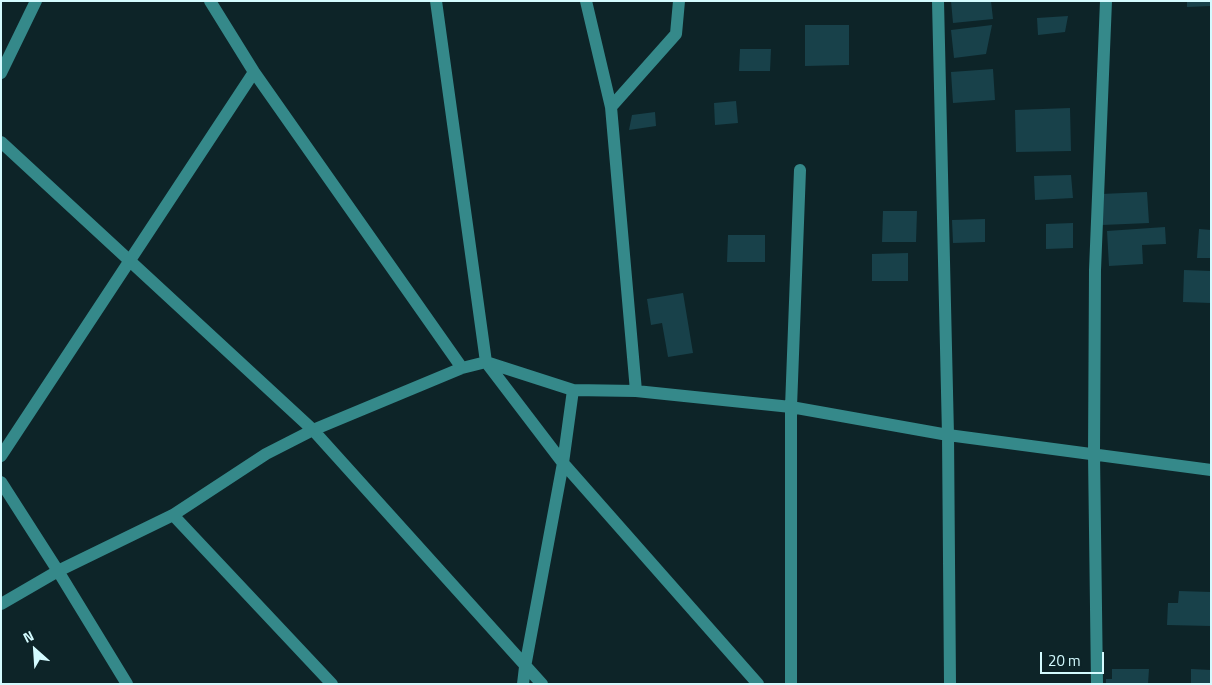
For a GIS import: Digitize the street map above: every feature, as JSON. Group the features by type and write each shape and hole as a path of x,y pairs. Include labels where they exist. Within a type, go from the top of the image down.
{"street":[{"path":"1,74 36,1"},
{"path":"210,1 254,72 462,368"},
{"path":"436,1 486,362 563,463 758,684"},
{"path":"586,1 611,106 636,390"},
{"path":"611,106 676,34 679,1"},
{"path":"938,1 948,435 950,684"},
{"path":"1097,684 1094,454 1095,270 1106,1"},
{"path":"1,456 254,72"},
{"path":"1,142 313,430 542,684"},
{"path":"790,684 791,407 800,170"},
{"path":"1,604 58,570 173,516 266,454 313,430 462,368 486,362 573,390 636,390 791,407 948,435 1211,470"},
{"path":"523,684 563,463 573,390"},
{"path":"1,482 58,570 127,684"},
{"path":"173,516 332,684"}],"building":[{"path":"951,1 991,1 993,19 953,23"},
{"path":"1187,1 1211,1 1211,6 1187,7"},
{"path":"1068,16 1065,32 1038,35 1037,18"},
{"path":"805,25 849,25 849,65 805,66"},
{"path":"992,25 986,54 954,58 951,30"},
{"path":"740,49 771,49 770,71 739,71"},
{"path":"993,69 995,100 953,103 951,72"},
{"path":"736,101 738,123 715,125 714,103"},
{"path":"1070,108 1071,151 1016,152 1015,110"},
{"path":"655,112 656,126 629,130 632,115"},
{"path":"1071,175 1073,198 1035,200 1034,176"},
{"path":"1147,192 1149,223 1102,225 1101,194"},
{"path":"883,211 917,211 916,242 882,242"},
{"path":"985,219 985,242 953,243 952,220"},
{"path":"1073,223 1073,248 1046,249 1046,224"},
{"path":"1165,227 1166,244 1142,245 1143,264 1109,266 1107,231"},
{"path":"1199,229 1211,230 1211,258 1197,258"},
{"path":"728,235 765,235 765,262 727,262"},
{"path":"908,253 908,281 872,281 872,254"},
{"path":"1184,270 1211,271 1211,303 1183,302"},
{"path":"683,293 693,353 668,357 662,323 651,325 647,299"},
{"path":"1179,591 1211,592 1211,626 1167,625 1168,603 1178,603"},
{"path":"1112,669 1149,669 1148,684 1106,684 1106,679 1112,679"},
{"path":"1191,669 1211,670 1211,684 1191,684"}]}
